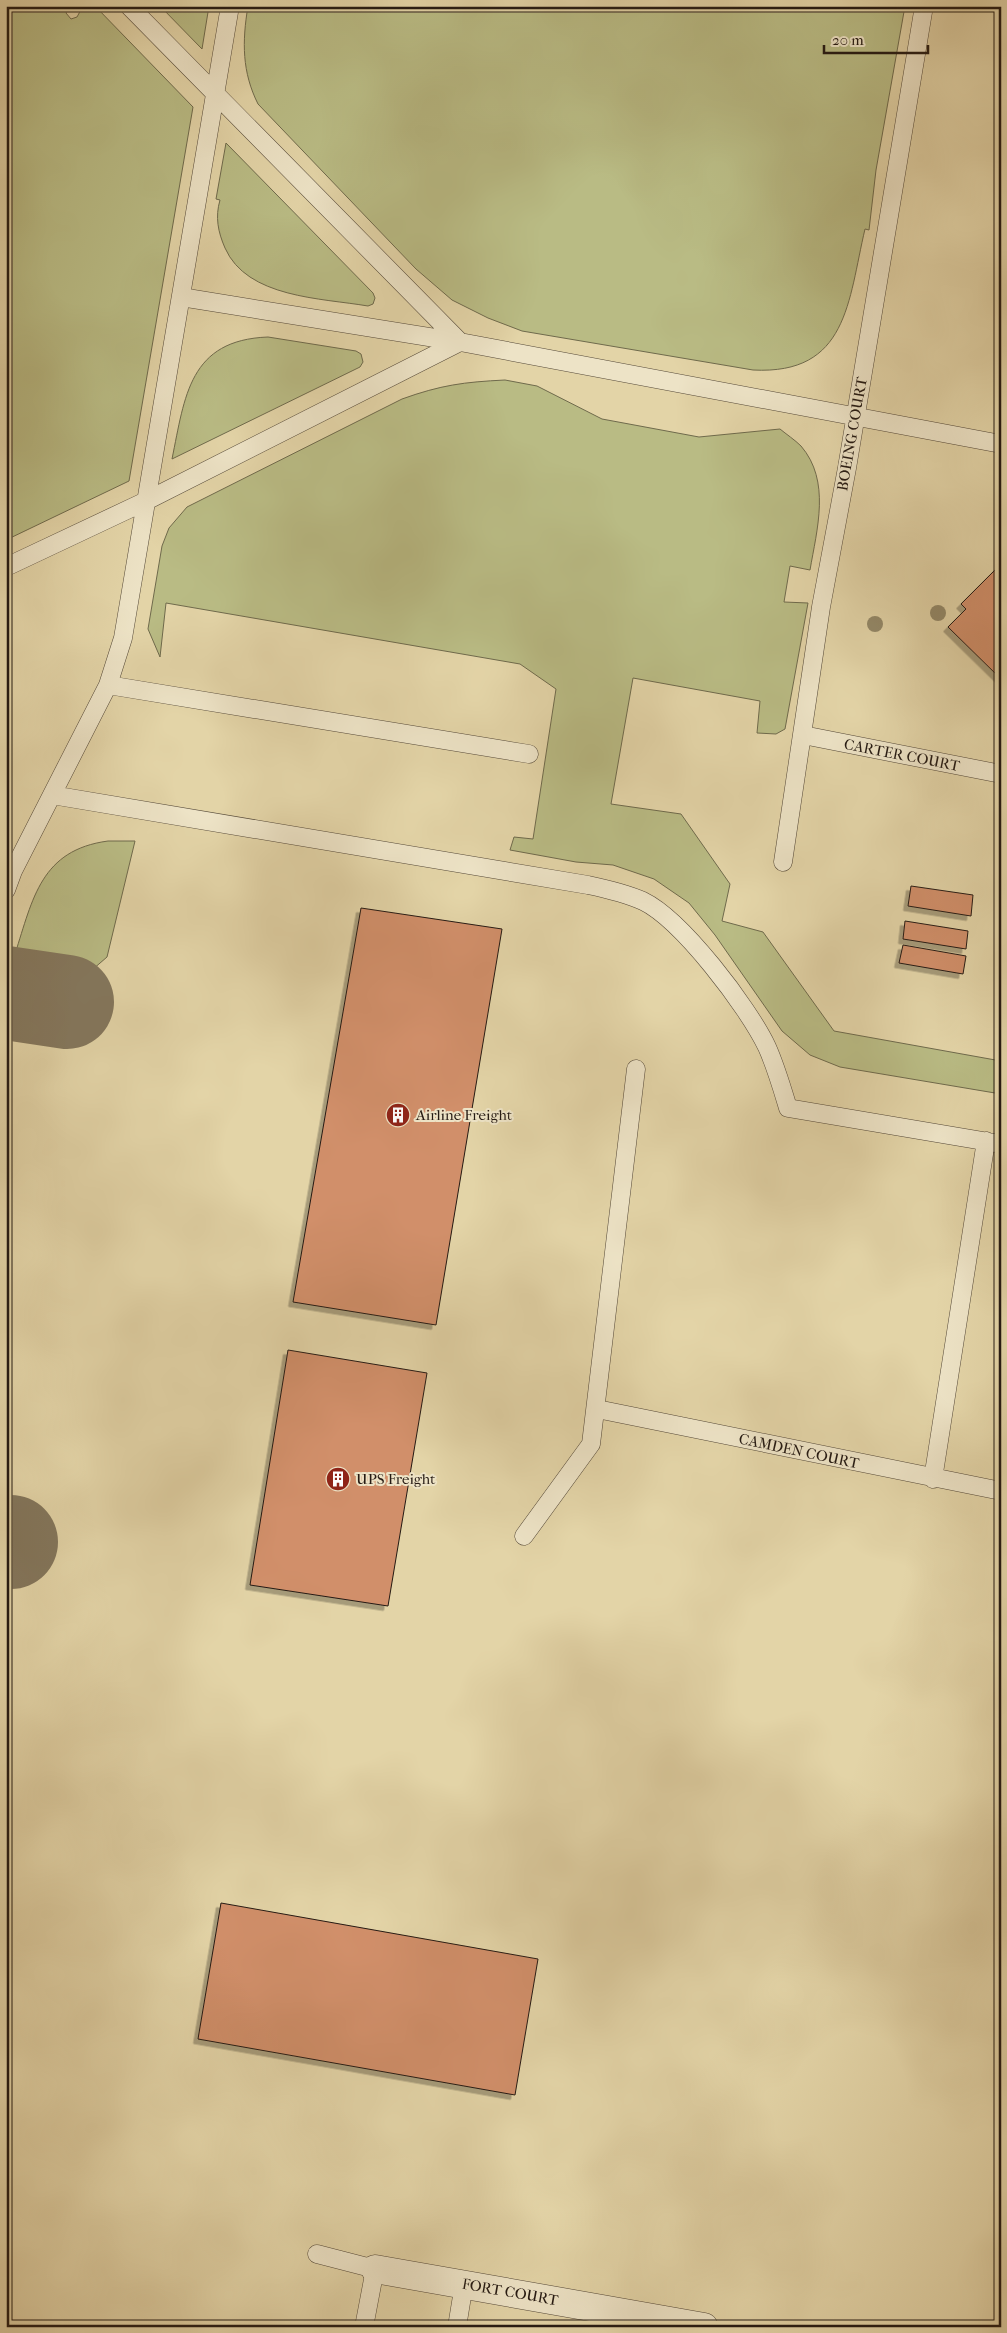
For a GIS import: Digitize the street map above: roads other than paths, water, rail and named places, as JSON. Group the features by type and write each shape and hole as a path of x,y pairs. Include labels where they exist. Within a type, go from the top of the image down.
{"street":[{"name":"FORT COURT","path":"375,2269 464,2284 622,2319 704,2327"}],"lane":[{"path":"129,6 460,342"},
{"path":"6,890 13,871 108,684 123,638 230,6"},
{"name":"BOEING COURT","path":"783,862 821,607 924,6"},
{"path":"181,297 460,342 1001,444"},
{"path":"6,567 146,501 460,342"},
{"path":"108,684 529,754"},
{"name":"CARTER COURT","path":"803,735 1001,774"},
{"path":"52,795 578,883 622,893 644,902 663,914 699,950 754,1023 777,1070 788,1108 993,1142 933,1479"},
{"path":"524,1536 591,1444 597,1409 636,1068"},
{"name":"CAMDEN COURT","path":"597,1409 1001,1492"},
{"name":"FORT COURT","path":"316,2254 375,2269"},
{"path":"364,2327 375,2269"},
{"path":"457,2327 464,2284"}],"place":[{"name":"Airline Freight","path":"398,1115"},
{"name":"UPS Freight","path":"338,1479"}]}
